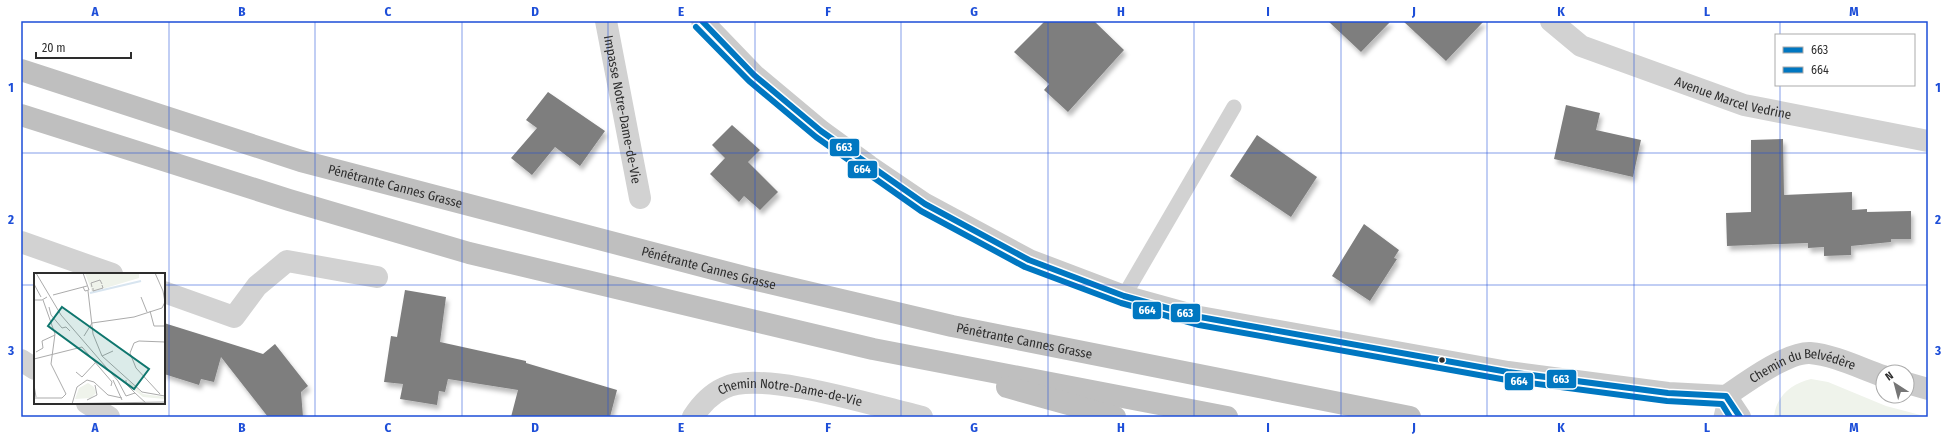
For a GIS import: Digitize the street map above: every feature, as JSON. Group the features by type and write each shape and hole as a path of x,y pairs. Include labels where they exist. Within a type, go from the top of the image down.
{"highway":[{"name":"Pénétrante Cannes Grasse","path":"21,70 301,161 748,278 952,326 1410,417"},
{"path":"21,115 289,200 469,253 873,350 1116,417"},
{"path":"873,350 1227,417"}],"street":[{"name":"Impasse Notre-Dame-de-Vie","path":"606,21 640,198"},
{"path":"702,21 754,75 815,126 869,166 925,204 1029,260 1124,296 1200,317 1501,371 1660,393 1726,396 1740,417"},
{"name":"Avenue Marcel Vedrine","path":"1551,21 1581,46 1744,105 1928,141"},
{"path":"21,242 109,273"},
{"path":"165,292 234,317 256,286 287,261 377,277"},
{"name":"Chemin du Belvédère","path":"1726,396 1763,372 1799,354 1809,353 1823,356 1875,373"},
{"path":"21,360 34,368"},
{"name":"Chemin Notre-Dame-de-Vie","path":"693,417 701,405 724,387 753,382 786,384 922,417"},
{"path":"1915,385 1928,389"},
{"path":"90,404 109,417"}],"lane":[{"path":"1124,296 1234,107"},
{"path":"1721,417 1726,396"}],"shaded area":[{"path":"1811,379 1828,382 1875,401 1875,404 1881,404 1928,417 1774,417 1775,410 1781,397 1791,388"}],"building":[{"path":"1045,21 1094,21 1124,50 1068,112 1044,90 1049,84 1014,52"},
{"path":"1328,21 1391,21 1361,52"},
{"path":"1403,21 1484,21 1446,61"},
{"path":"548,92 605,131 580,166 555,147 532,175 511,158 537,128 526,120"},
{"path":"1566,105 1600,113 1596,130 1641,140 1633,177 1554,159"},
{"path":"732,125 760,150 748,162 778,192 760,210 744,196 739,202 710,174 725,158 712,145"},
{"path":"1257,135 1317,177 1291,217 1230,176"},
{"path":"1783,139 1784,195 1852,192 1852,210 1867,209 1867,212 1911,211 1911,239 1891,239 1891,242 1851,246 1851,255 1824,256 1824,247 1808,248 1808,243 1727,246 1726,213 1751,212 1751,140"},
{"path":"1364,224 1399,250 1394,258 1397,259 1370,301 1332,276"},
{"path":"405,290 446,297 440,342 526,361 526,363 617,390 610,417 511,417 518,390 448,379 445,392 439,391 437,405 400,399 403,384 384,382 391,336 397,337"},
{"path":"165,323 263,354 275,344 308,386 301,392 303,417 268,417 221,357 214,382 201,379 199,385 165,374"}],"transit line":[{"name":"663","path":"702,21 754,75 821,131 925,204 1029,260 1124,296 1200,317 1508,372 1668,393 1726,396 1740,417"},
{"name":"664","path":"696,27 749,81 816,137 921,211 1025,267 1121,303 1199,325 1507,380 1667,401 1722,404 1730,417"}]}
